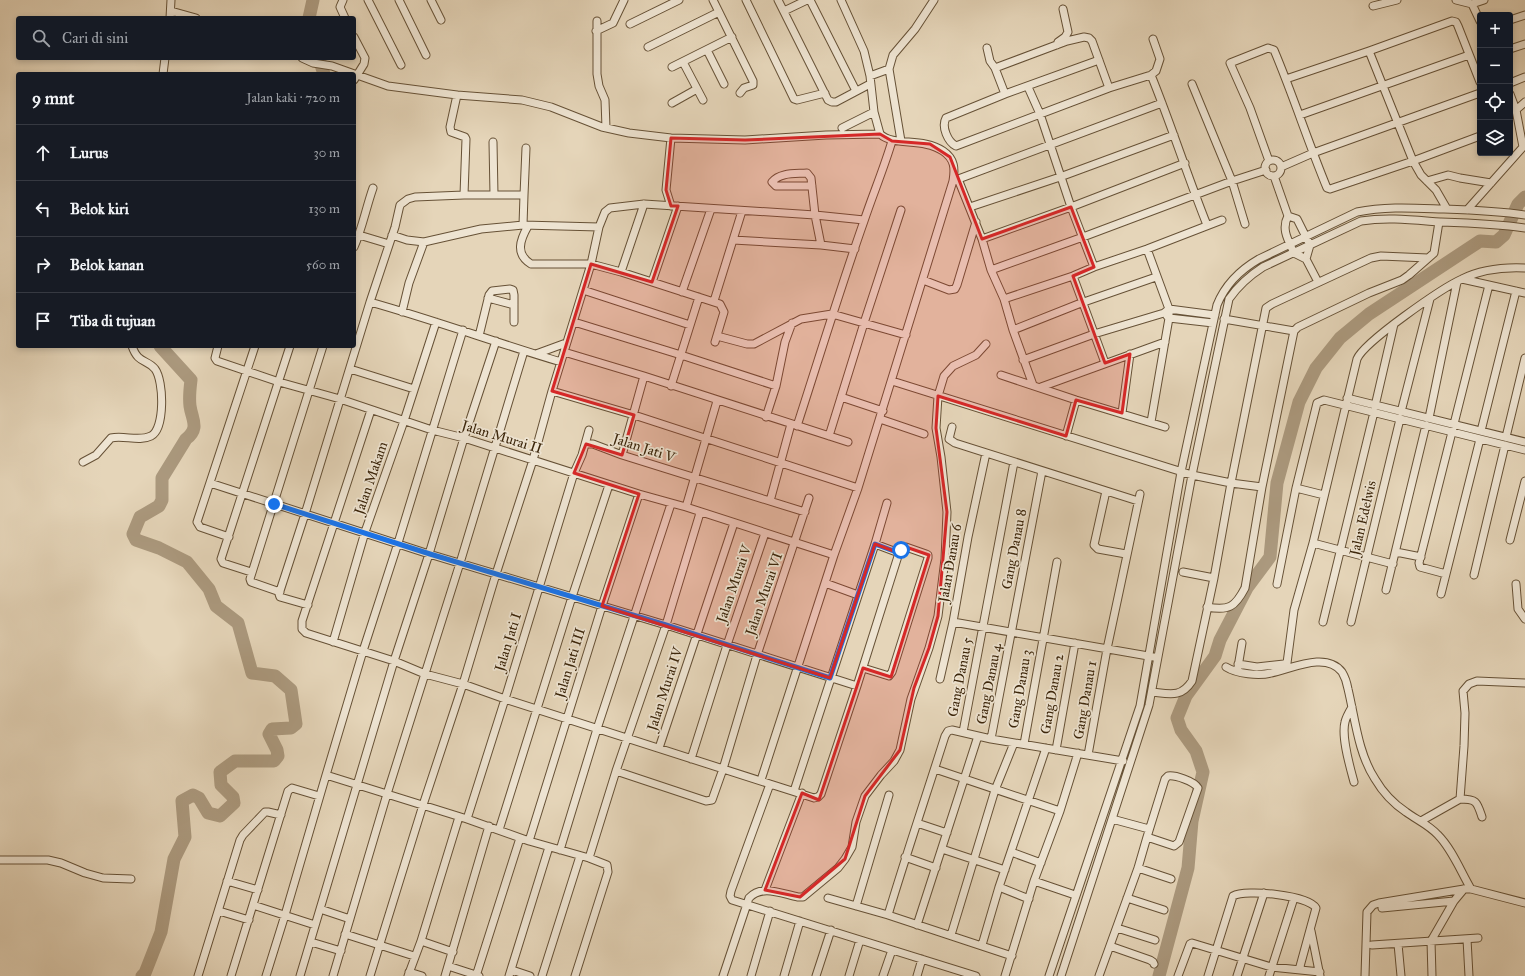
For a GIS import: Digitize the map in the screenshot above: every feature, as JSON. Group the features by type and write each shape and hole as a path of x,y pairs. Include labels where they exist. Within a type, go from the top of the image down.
{"street":[{"path":"171,0 171,14 184,16"},
{"path":"344,0 340,7 344,16"},
{"path":"368,0 401,65"},
{"path":"399,0 426,55"},
{"path":"431,0 441,20"},
{"path":"596,31 613,23 624,0"},
{"path":"630,24 679,0"},
{"path":"713,0 732,37 753,84 752,86 744,88 740,93"},
{"path":"746,0 794,99 797,100 825,93"},
{"path":"778,0 828,100 836,102 870,84"},
{"path":"784,12 809,0 856,91"},
{"path":"841,0 864,51 870,76 874,112 880,134 892,141 901,140 930,144 936,146 950,157 955,169 956,180 976,222 1033,385"},
{"path":"901,140 889,70 893,55 915,29 934,0"},
{"path":"1373,6 1397,0"},
{"path":"1456,0 1472,4 1484,0"},
{"path":"1472,4 1477,15"},
{"path":"1057,45 1059,40 1065,37 1068,32 1063,9"},
{"path":"648,47 719,12"},
{"path":"1513,19 1525,15"},
{"path":"1286,79 1369,51 1452,20 1457,24 1477,75"},
{"path":"597,21 597,74 599,86 605,100 606,128"},
{"path":"672,67 732,37"},
{"path":"995,68 1057,45 1084,37 1089,38 1092,41 1109,88"},
{"path":"1099,60 1028,87 1005,94 946,118 944,124 951,143 956,146 1109,88 1150,75 1156,70 1160,59 1153,39"},
{"path":"356,41 364,58 364,64 356,76"},
{"path":"1513,48 1525,44"},
{"path":"987,48 990,62 995,68 1005,94"},
{"path":"1269,161 1250,108 1230,63 1268,48 1274,50 1300,115 1313,153 1330,190 1477,137"},
{"path":"707,50 724,84"},
{"path":"1369,51 1413,161 1427,181 1436,190 1447,209"},
{"path":"1300,115 1383,87 1469,55"},
{"path":"163,72 165,60"},
{"path":"306,60 313,63 332,66 345,72"},
{"path":"683,62 703,100"},
{"path":"870,76 889,70"},
{"path":"1150,75 1185,163 1207,225"},
{"path":"356,77 388,86 522,100 551,107 606,128 629,133 671,138 745,140 826,135 880,134"},
{"path":"1513,82 1525,77"},
{"path":"1192,84 1232,181 1245,224"},
{"path":"1028,87 1040,114 1060,176 1094,267"},
{"path":"672,103 696,89"},
{"path":"457,94 450,127 451,132 465,137 466,139 464,195"},
{"path":"1281,166 1477,94"},
{"path":"1467,210 1521,150 1524,143 1513,102"},
{"path":"1516,110 1525,102"},
{"path":"761,780 834,555 883,411 929,256 956,180 1162,103"},
{"path":"842,128 874,112"},
{"path":"970,207 1174,135"},
{"path":"652,282 674,206 666,190 671,138"},
{"path":"770,501 780,463 864,220 886,164 892,141"},
{"path":"494,142 494,195"},
{"path":"526,148 524,195 525,226 522,238 521,254 525,260 531,264 591,264 621,272 699,298 714,301 720,304 724,312 716,339 754,344 801,319 832,314 906,335"},
{"path":"1516,155 1525,152"},
{"path":"1269,161 1277,160 1281,166 1280,172 1274,176"},
{"path":"1269,161 1266,165 1266,170 1269,174 1274,176 1288,216 1284,225 1290,244 1294,253 1306,259 1318,282"},
{"path":"982,239 1071,207 1185,163"},
{"path":"992,270 1083,238 1232,181 1266,170"},
{"path":"812,186 776,186 772,182 780,175 808,173 811,178 812,186 815,215 821,245"},
{"path":"1427,181 1448,175 1491,183"},
{"path":"356,242 359,235 357,225 373,188"},
{"path":"308,605 280,597 279,594 392,235 400,205 408,199 423,196 524,195"},
{"path":"370,976 533,460 566,343 574,322 591,264 599,227 605,212 610,208 644,204 815,215 864,220"},
{"path":"621,272 644,204"},
{"path":"1049,976 1075,895 1123,761 1140,706 1150,656 1181,472 1217,305 1221,295 1231,281 1248,265 1358,212 1375,208 1447,209 1525,215"},
{"path":"682,292 711,209"},
{"path":"829,436 901,210"},
{"path":"714,301 742,211"},
{"path":"1288,216 1297,219 1310,245 1306,259"},
{"path":"1061,976 1149,705 1192,475 1226,307 1229,299 1236,289 1252,274 1263,267 1360,221 1378,218 1496,224 1525,227"},
{"path":"1004,299 1073,276 1222,220"},
{"path":"923,280 949,290 955,289 976,222"},
{"path":"1207,608 1221,610 1231,606 1237,601 1245,588 1262,487 1294,331 1305,323 1369,293 1402,280 1434,253 1436,249 1439,222"},
{"path":"392,235 407,240 424,242 481,229 525,226 599,227"},
{"path":"359,235 389,244"},
{"path":"733,240 821,245 855,249"},
{"path":"402,312 409,283 424,242"},
{"path":"1147,249 1167,313 1165,342 1151,422"},
{"path":"1152,692 1176,694 1184,690 1192,681 1214,578 1231,483 1265,313 1268,306 1364,260 1377,256 1428,258"},
{"path":"1238,668 1287,663 1294,610 1313,543 1359,353 1364,347 1394,324 1459,281 1485,271 1500,268 1525,268"},
{"path":"1073,276 1105,363"},
{"path":"1013,330 1156,277"},
{"path":"1459,281 1489,285 1525,293"},
{"path":"1386,590 1428,422 1459,281"},
{"path":"1446,574 1420,567 1419,563 1489,285"},
{"path":"479,336 488,298 492,291 511,289 514,295 514,322"},
{"path":"583,290 690,325"},
{"path":"1481,431 1516,291"},
{"path":"488,298 514,305"},
{"path":"671,386 699,298"},
{"name":"Jalan Edelwis","path":"1351,622 1400,415 1430,299"},
{"path":"370,302 463,330 524,352 536,354 561,362"},
{"path":"1217,305 1226,307"},
{"path":"1023,360 1094,334 1167,313 1215,315"},
{"path":"1167,313 1214,323"},
{"path":"1224,319 1294,331"},
{"name":"Jalan Makam","path":"333,642 365,532 404,421 436,322"},
{"path":"574,322 776,386"},
{"path":"766,416 776,386 785,342 792,323"},
{"path":"1323,622 1394,324"},
{"path":"266,976 363,651 398,543 463,330"},
{"path":"300,976 394,661 430,554 464,438 496,341"},
{"path":"1041,387 1165,342"},
{"path":"536,354 566,343"},
{"path":"723,976 751,896 759,891 765,890 800,897 804,896 838,868 852,847 856,822 867,792 894,761 900,750 911,699 929,648 938,616 945,559 947,512 936,428 938,396 944,376 948,371 953,366 976,355 986,344"},
{"path":"83,462 96,455 111,438 144,438 152,435 157,430 161,413 162,397 160,380 155,369 138,358 133,348"},
{"name":"Jalan Murai II","path":"218,348 216,360 279,382 340,399 432,430 464,438 609,485 671,504 686,507 834,555"},
{"path":"229,537 198,525 198,519 254,348"},
{"path":"251,572 223,563 221,561 221,556 229,537 289,348"},
{"path":"280,592 251,582 251,572 274,504 322,348"},
{"path":"334,976 387,794 460,563 524,352"},
{"path":"564,352 644,376 671,386 848,442"},
{"path":"1122,413 1130,354"},
{"path":"1506,437 1525,358"},
{"path":"350,369 414,390"},
{"path":"1001,374 1076,400 1165,427"},
{"path":"622,455 644,376"},
{"path":"892,381 1181,472 1231,483 1262,487"},
{"path":"552,391 634,415 858,488"},
{"path":"841,397 883,411"},
{"path":"686,507 717,400"},
{"path":"1066,436 1076,400"},
{"path":"1277,584 1296,488 1317,404 1324,400 1346,402 1453,428 1481,431 1525,442"},
{"path":"372,410 302,621 304,631 333,642 394,661 425,674 463,684 505,700 629,738 814,798 821,794 899,553 906,547 926,554 928,558 892,672 889,676 863,668"},
{"path":"880,419 924,434"},
{"path":"952,427 950,436 951,440 986,453 1138,502"},
{"path":"1453,428 1480,439 1525,450"},
{"name":"Jalan Jati I","path":"467,819 574,473 590,430"},
{"path":"1441,594 1480,439"},
{"name":"Jalan Jati V","path":"586,444 593,444 622,455 805,512"},
{"path":"1474,575 1505,445"},
{"name":"Jalan Danau 6","path":"940,679 953,622 968,537 986,453"},
{"name":"Gang Danau 5","path":"963,732 1014,462"},
{"name":"Gang Danau 8","path":"1011,633 1042,470"},
{"path":"1510,540 1525,481"},
{"path":"210,483 430,554 666,625 857,686"},
{"path":"500,830 572,596 609,485"},
{"path":"1296,488 1324,495"},
{"path":"1106,491 1094,544 1098,549 1126,554"},
{"name":"Jalan Jati III","path":"529,840 566,719 639,494"},
{"name":"Gang Danau 1","path":"1088,755 1107,649 1140,494"},
{"name":"Jalan Murai VI","path":"616,772 708,801 712,800 757,655 809,498"},
{"path":"794,791 887,503"},
{"path":"560,850 597,729 671,504"},
{"path":"589,858 616,772 629,738 666,625 700,512"},
{"name":"Jalan Murai IV","path":"659,748 734,523"},
{"name":"Jalan Murai V","path":"691,758 765,533"},
{"path":"1313,543 1393,564"},
{"path":"875,544 899,553"},
{"path":"1396,552 1421,557"},
{"name":"Gang Danau 3","path":"1024,744 1056,562"},
{"path":"1183,572 1214,578"},
{"path":"825,583 858,595"},
{"path":"1516,584 1518,609 1525,618"},
{"path":"953,622 1158,658"},
{"name":"Gang Danau 4","path":"992,739 1011,633"},
{"name":"Gang Danau 2","path":"1056,750 1075,643"},
{"path":"1238,668 1242,643"},
{"path":"1226,667 1269,674 1317,662 1328,663 1337,668 1343,674 1363,752 1374,778 1382,789 1403,810 1421,821 1439,835 1467,889"},
{"path":"1460,799 1464,746 1464,691 1466,686 1477,681 1525,683"},
{"path":"1352,707 1345,721 1344,733 1347,755 1354,782"},
{"path":"888,915 905,857 945,736 948,731 952,730 1014,743 1123,761"},
{"path":"917,924 978,736"},
{"path":"951,936 995,790 1014,743"},
{"path":"982,945 999,887 1046,748"},
{"path":"1005,976 1034,881 1042,863 1060,811 1078,753"},
{"path":"935,769 1060,811"},
{"path":"326,775 607,865 608,872 575,976"},
{"path":"1099,976 1138,868 1149,829 1165,779 1173,776 1196,785 1197,790 1178,845 1172,846 1147,837"},
{"path":"770,784 730,895 734,901 800,920 922,959 951,972 976,976"},
{"path":"231,976 288,791 290,788 319,796"},
{"path":"765,890 802,793"},
{"path":"856,906 889,795"},
{"path":"1421,821 1460,799 1475,801 1478,804 1482,817"},
{"path":"198,976 240,840 265,812 281,815"},
{"path":"422,976 409,974 414,956 421,941 459,817"},
{"path":"1112,819 1149,829"},
{"path":"917,823 946,833"},
{"path":"445,976 489,826"},
{"path":"448,966 477,976 520,838"},
{"path":"530,976 511,973 550,847"},
{"path":"942,849 1005,870"},
{"path":"1011,852 1042,863"},
{"path":"542,976 580,856"},
{"path":"905,857 936,868"},
{"path":"0,860 48,860 103,878 131,879"},
{"path":"1138,868 1171,878"},
{"path":"227,881 258,890"},
{"path":"1034,881 1075,895"},
{"path":"999,887 1029,899"},
{"path":"1432,976 1431,941 1454,901 1467,889"},
{"path":"1364,976 1367,912 1373,905 1467,889 1525,903"},
{"path":"1208,976 1233,896 1237,893 1264,893 1294,898 1310,902 1316,908 1299,970"},
{"path":"1237,976 1264,893"},
{"path":"828,898 917,924 1012,956"},
{"path":"1127,898 1164,910"},
{"path":"1269,976 1294,898"},
{"path":"1382,908 1454,901"},
{"path":"253,905 315,925"},
{"path":"320,909 350,919"},
{"path":"219,911 249,920"},
{"path":"751,976 770,911"},
{"path":"784,976 800,920"},
{"path":"1117,928 1155,940"},
{"path":"1178,976 1191,943 1291,973 1299,970 1320,974 1311,929"},
{"path":"816,976 831,930"},
{"path":"345,934 414,956"},
{"path":"1372,945 1478,938"},
{"path":"1467,939 1469,976"},
{"path":"849,976 860,940"},
{"path":"421,941 453,952"},
{"path":"311,942 341,951"},
{"path":"1398,944 1401,976"},
{"path":"1110,946 1150,960 1154,964"},
{"path":"883,976 892,950"},
{"path":"916,976 922,959"}],"highlighted area":[{"path":"880,134 892,141 930,144 950,157 982,239 1071,207 1094,267 1073,276 1105,363 1130,354 1122,413 1076,400 1066,436 938,396 936,428 947,512 938,616 929,648 914,688 900,750 865,796 845,859 800,897 765,890 802,793 819,800 863,668 891,677 929,555 903,546 899,553 875,544 830,678 602,606 639,494 574,473 586,444 622,455 634,415 552,391 591,264 652,282 678,206 671,206 666,190 671,138 745,140"}],"waterway":[{"path":"309,16 313,0"},
{"path":"319,60 323,72"},
{"path":"1159,976 1188,868 1192,821 1203,772 1196,751 1181,730 1177,718 1186,696 1215,656 1220,640 1247,588 1270,557 1277,483 1299,402 1316,368 1340,338 1369,314 1480,241 1496,242 1504,235 1518,204 1525,197"},
{"path":"142,976 145,973 161,932 174,859 185,837 182,801 193,795 199,798 208,813 220,816 234,803 233,797 221,785 220,772 235,761 274,761 278,756 277,750 269,734 272,729 291,728 296,724 291,690 275,676 252,673 238,623 216,606 209,589 187,562 159,548 136,540 133,534 140,517 159,506 162,500 162,478 186,439 193,431 194,427 190,403 191,380 162,348"}],"route":[{"path":"274,504 430,554 666,625 830,678 875,544 899,553 901,550"}]}
